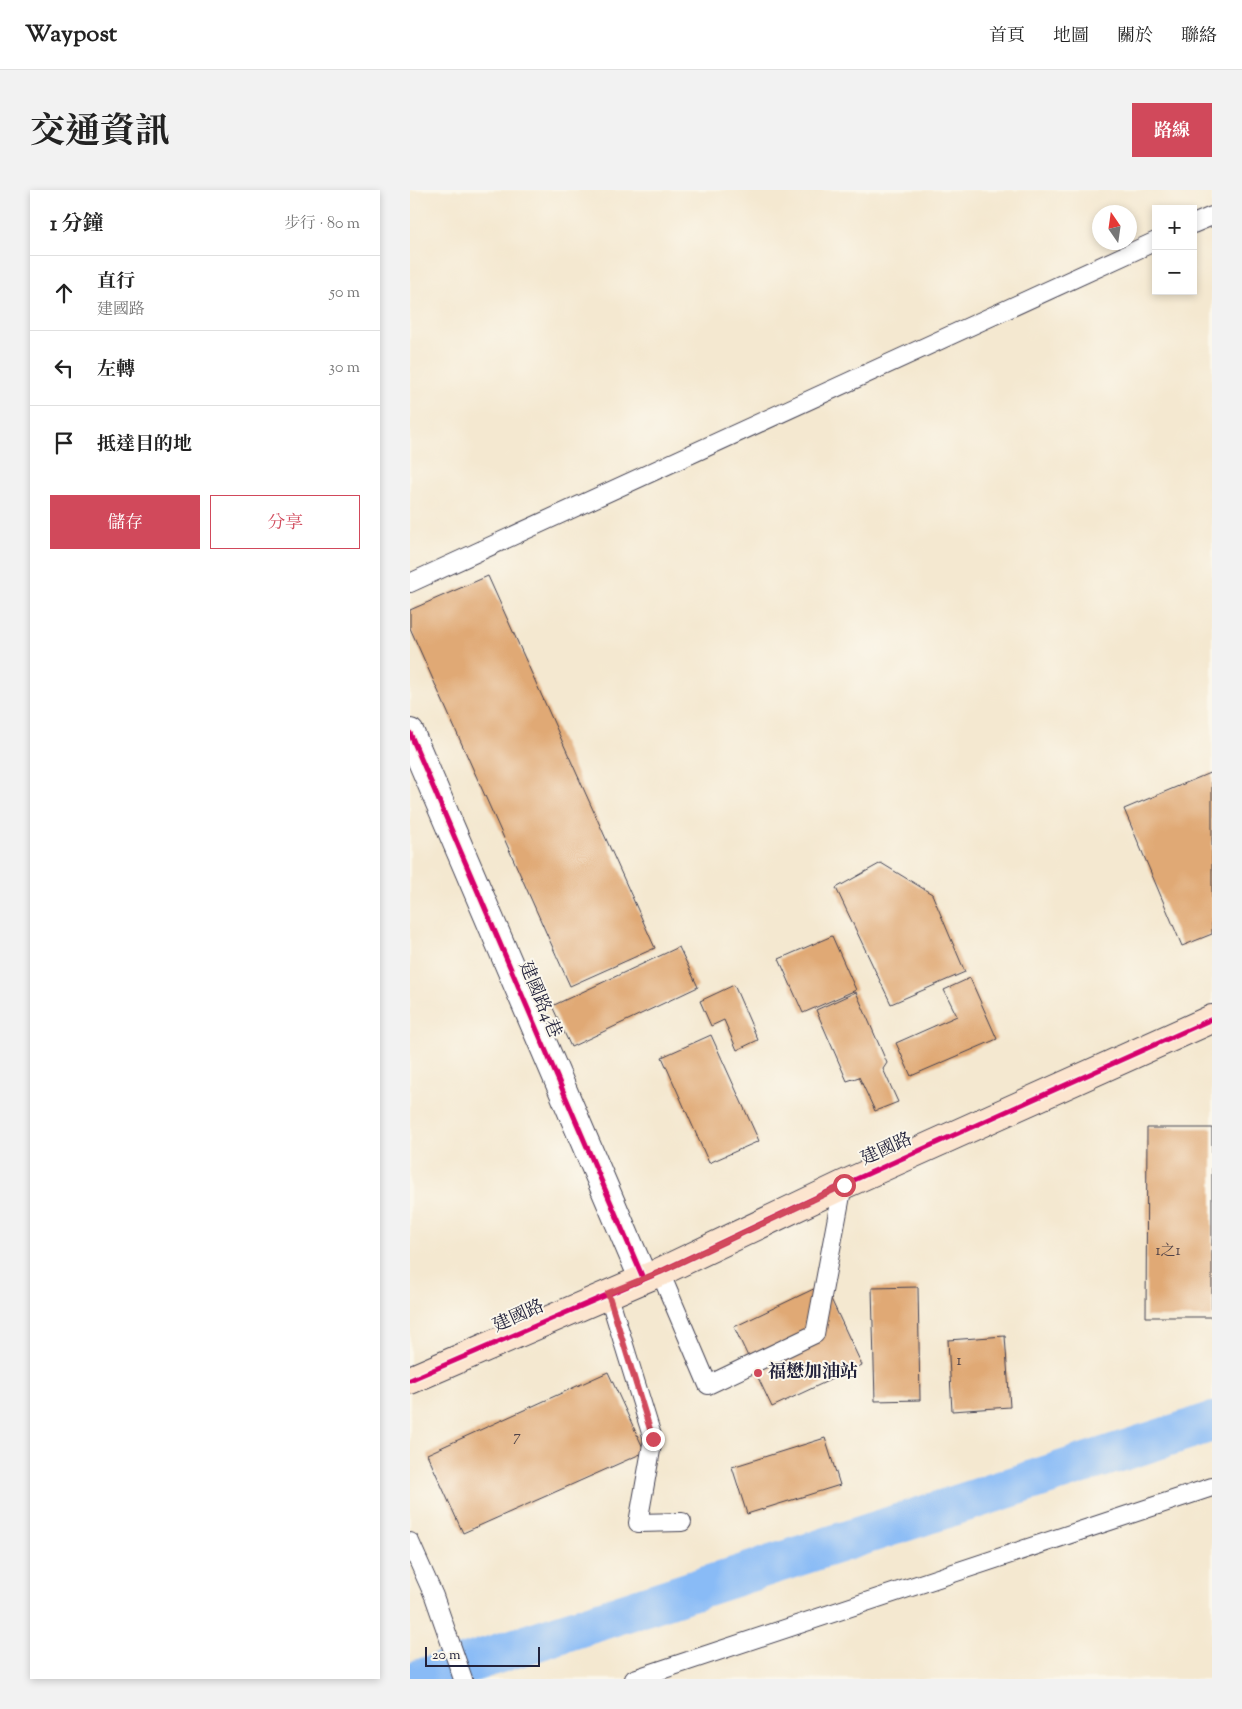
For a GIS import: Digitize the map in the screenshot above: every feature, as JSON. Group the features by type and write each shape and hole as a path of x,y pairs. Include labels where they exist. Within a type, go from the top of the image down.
{"main road":[{"name":"建國路","path":"410,1380 652,1275 844,1185 1212,1019"}],"street":[{"name":"建國路4巷","path":"410,733 652,1275"}],"lane":[{"path":"1197,222 1212,216"},
{"path":"410,583 1152,243"},
{"path":"652,1275 708,1385 815,1334 844,1185"},
{"path":"608,1293 653,1439 638,1522 682,1522"},
{"path":"634,1679 1212,1487"},
{"path":"410,1542 434,1596 463,1679"}],"building":[{"path":"488,576 655,948 570,986 410,628 410,610"},
{"path":"1212,772 1212,934 1182,946 1124,809"},
{"path":"881,863 932,894 965,972 891,1004 836,888"},
{"path":"832,936 856,990 803,1013 779,959"},
{"path":"679,947 698,987 571,1047 552,1006"},
{"path":"970,978 997,1039 911,1076 896,1043 957,1016 944,990"},
{"path":"734,985 758,1040 737,1050 724,1020 711,1026 700,1001"},
{"path":"856,992 887,1063 883,1069 898,1102 875,1111 859,1077 847,1081 816,1010"},
{"path":"711,1035 759,1141 709,1163 662,1057"},
{"path":"1147,1128 1212,1128 1212,1317 1146,1317"},
{"path":"824,1284 862,1365 772,1407 734,1327"},
{"path":"918,1287 920,1400 875,1401 872,1288"},
{"path":"1005,1336 1010,1407 952,1411 948,1340"},
{"path":"608,1372 645,1452 463,1533 427,1454"},
{"path":"825,1438 840,1485 747,1514 732,1467"}],"waterway":[{"path":"420,1679 1212,1422"}],"cycle path":[{"path":"410,733 643,1278"},
{"path":"410,1380 660,1272 843,1185 1212,1019"}],"place":[{"name":"福懋加油站","path":"758,1373"}],"route":[{"path":"653,1439 608,1293 660,1272 844,1185"}]}
